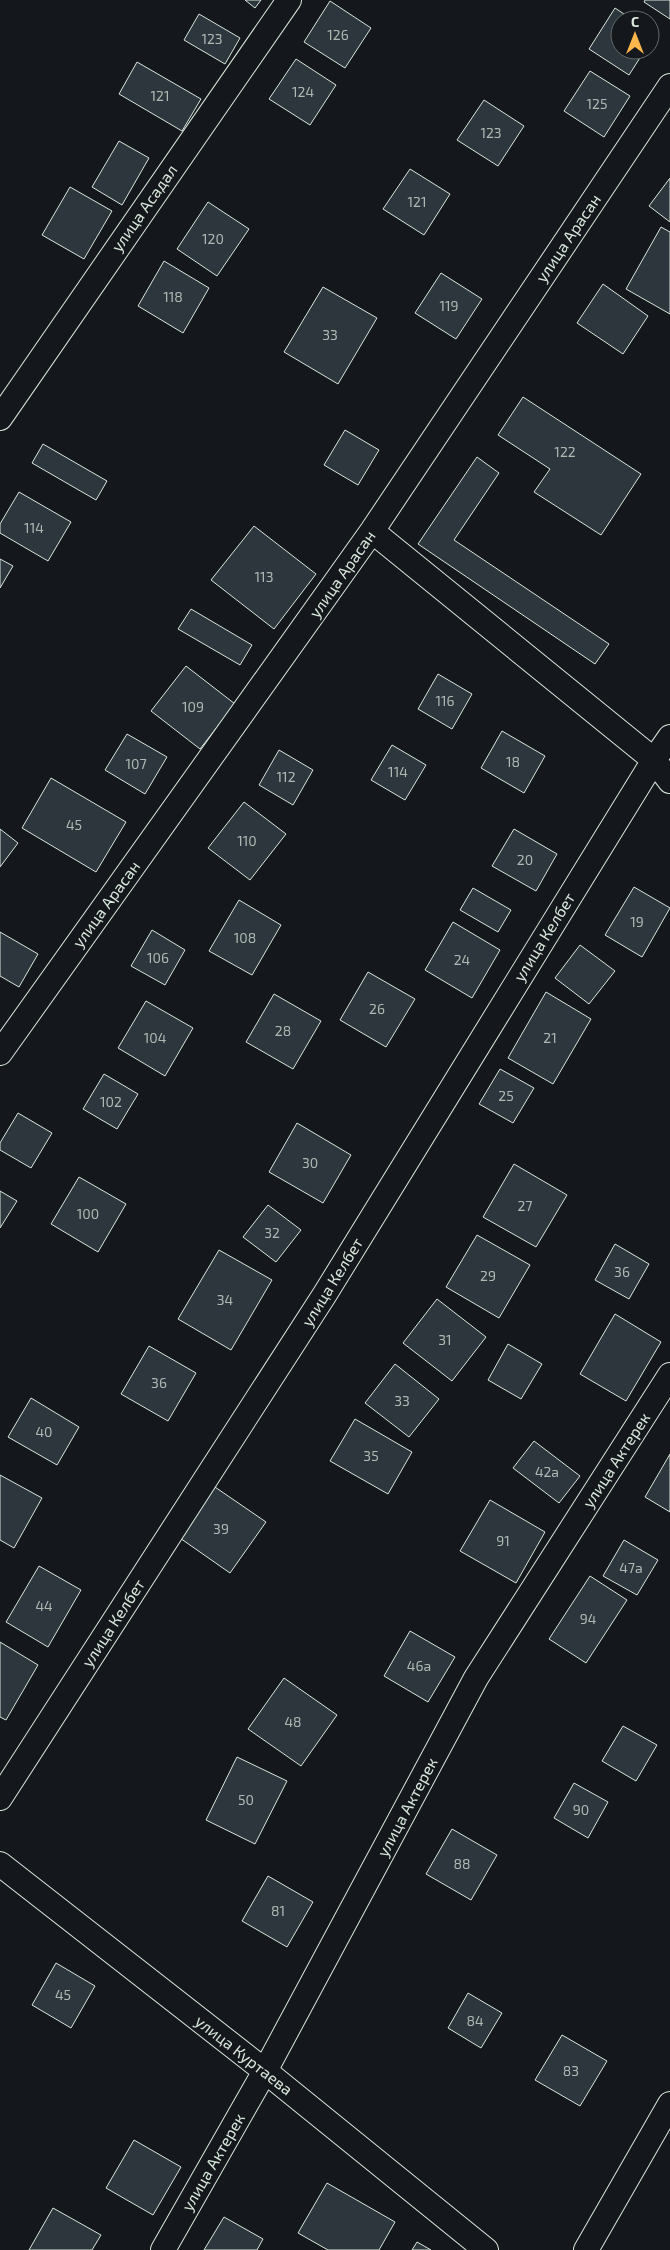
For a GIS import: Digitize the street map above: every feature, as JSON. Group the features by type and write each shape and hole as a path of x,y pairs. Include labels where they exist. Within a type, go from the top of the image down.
{"street":[{"name":"улица Асадал","path":"0,418 289,0"},
{"name":"улица Арасан","path":"0,1053 372,531 670,86"},
{"path":"372,531 654,760 670,782"},
{"name":"улица Келбет","path":"0,1798 325,1294 670,737"},
{"name":"улица Актерек","path":"163,2250 265,2071 476,1678 670,1375"},
{"name":"улица Куртаева","path":"0,1864 265,2071 486,2250"},
{"path":"586,2250 670,2104"}],"building":[{"path":"245,0 261,0 255,8"},
{"path":"645,0 670,0 670,19 660,12 660,10 656,10 644,2"},
{"path":"330,1 371,28 345,68 304,42"},
{"path":"199,14 240,38 225,64 184,40"},
{"path":"610,16 610,60 639,60 629,75 589,49"},
{"path":"296,59 336,85 310,125 269,99"},
{"path":"137,62 201,99 182,131 119,94"},
{"path":"590,71 630,96 604,137 564,111"},
{"path":"484,100 524,126 498,166 457,140"},
{"path":"119,141 149,158 122,205 92,187"},
{"path":"410,169 450,194 424,235 383,209"},
{"path":"670,178 670,222 649,206"},
{"path":"70,187 112,211 84,259 42,235"},
{"path":"208,202 249,229 217,276 177,249"},
{"path":"661,227 670,232 670,314 626,289"},
{"path":"164,261 209,288 183,333 138,306"},
{"path":"441,273 482,299 456,339 415,313"},
{"path":"603,284 648,316 623,354 577,323"},
{"path":"323,287 377,318 338,384 284,352"},
{"path":"523,397 641,474 601,535 534,492 550,469 498,435"},
{"path":"345,430 379,450 358,485 324,465"},
{"path":"43,444 107,481 96,500 32,463"},
{"path":"477,457 499,473 454,540 609,644 595,664 418,544"},
{"path":"19,492 71,522 48,561 0,533 0,524"},
{"path":"254,526 316,574 274,629 211,580"},
{"path":"0,559 13,566 0,588"},
{"path":"191,609 252,645 240,665 178,629"},
{"path":"186,666 235,704 200,749 151,711"},
{"path":"438,674 472,694 452,729 418,709"},
{"path":"502,731 545,756 524,793 481,768"},
{"path":"127,734 167,757 145,794 105,770"},
{"path":"392,745 426,765 405,800 371,780"},
{"path":"279,750 313,770 293,805 259,785"},
{"path":"51,778 126,822 96,872 22,828"},
{"path":"244,802 286,834 250,880 208,848"},
{"path":"0,829 18,843 0,867"},
{"path":"514,829 557,854 536,891 492,866"},
{"path":"634,887 670,908 642,957 605,935"},
{"path":"473,888 511,910 498,932 460,910"},
{"path":"239,900 281,925 252,975 209,951"},
{"path":"453,922 500,950 472,998 425,970"},
{"path":"152,930 185,950 165,985 131,966"},
{"path":"0,932 38,954 19,987 0,976"},
{"path":"580,945 615,971 589,1004 555,978"},
{"path":"368,972 415,999 386,1047 340,1020"},
{"path":"546,992 591,1019 553,1084 508,1058"},
{"path":"274,994 321,1021 293,1069 246,1042"},
{"path":"146,1001 193,1028 165,1076 118,1048"},
{"path":"500,1069 534,1088 513,1123 479,1104"},
{"path":"104,1074 138,1094 117,1129 83,1109"},
{"path":"18,1113 52,1133 31,1168 0,1150 0,1143"},
{"path":"297,1123 351,1155 323,1203 269,1172"},
{"path":"514,1164 567,1195 536,1247 483,1217"},
{"path":"79,1177 126,1204 98,1252 51,1224"},
{"path":"0,1191 17,1201 0,1228"},
{"path":"268,1205 301,1230 276,1262 243,1237"},
{"path":"477,1235 530,1265 499,1318 446,1287"},
{"path":"615,1244 649,1264 629,1299 595,1280"},
{"path":"219,1250 272,1280 231,1350 178,1319"},
{"path":"437,1299 486,1337 452,1381 403,1343"},
{"path":"615,1314 661,1342 626,1401 580,1374"},
{"path":"508,1344 542,1364 521,1399 488,1380"},
{"path":"149,1346 196,1373 168,1421 121,1394"},
{"path":"395,1364 439,1399 409,1437 365,1403"},
{"path":"31,1398 79,1427 57,1465 8,1437"},
{"path":"355,1419 412,1452 388,1494 330,1461"},
{"path":"534,1441 580,1476 559,1503 513,1468"},
{"path":"670,1454 670,1512 645,1497"},
{"path":"0,1475 42,1498 14,1548 0,1540"},
{"path":"212,1485 266,1522 230,1573 177,1536"},
{"path":"490,1500 545,1532 516,1583 460,1551"},
{"path":"624,1540 658,1560 637,1595 603,1576"},
{"path":"39,1566 81,1590 48,1647 6,1622"},
{"path":"590,1576 627,1600 586,1663 549,1639"},
{"path":"410,1631 455,1657 428,1702 384,1676"},
{"path":"0,1642 38,1665 6,1720 0,1717"},
{"path":"284,1678 337,1715 301,1766 248,1729"},
{"path":"623,1726 657,1745 636,1781 602,1761"},
{"path":"237,1757 287,1781 255,1844 206,1820"},
{"path":"574,1783 608,1802 588,1838 554,1818"},
{"path":"452,1829 497,1855 471,1900 426,1874"},
{"path":"268,1876 313,1902 287,1947 242,1921"},
{"path":"56,1963 95,1986 71,2028 32,2005"},
{"path":"468,1993 502,2013 481,2048 448,2028"},
{"path":"562,2035 607,2061 580,2106 535,2080"},
{"path":"134,2140 181,2167 153,2215 106,2188"},
{"path":"327,2183 395,2222 379,2250 328,2250 298,2233"},
{"path":"53,2208 101,2235 92,2250 29,2250"},
{"path":"224,2217 263,2239 257,2250 204,2250"},
{"path":"417,2242 431,2250 412,2250"}]}
